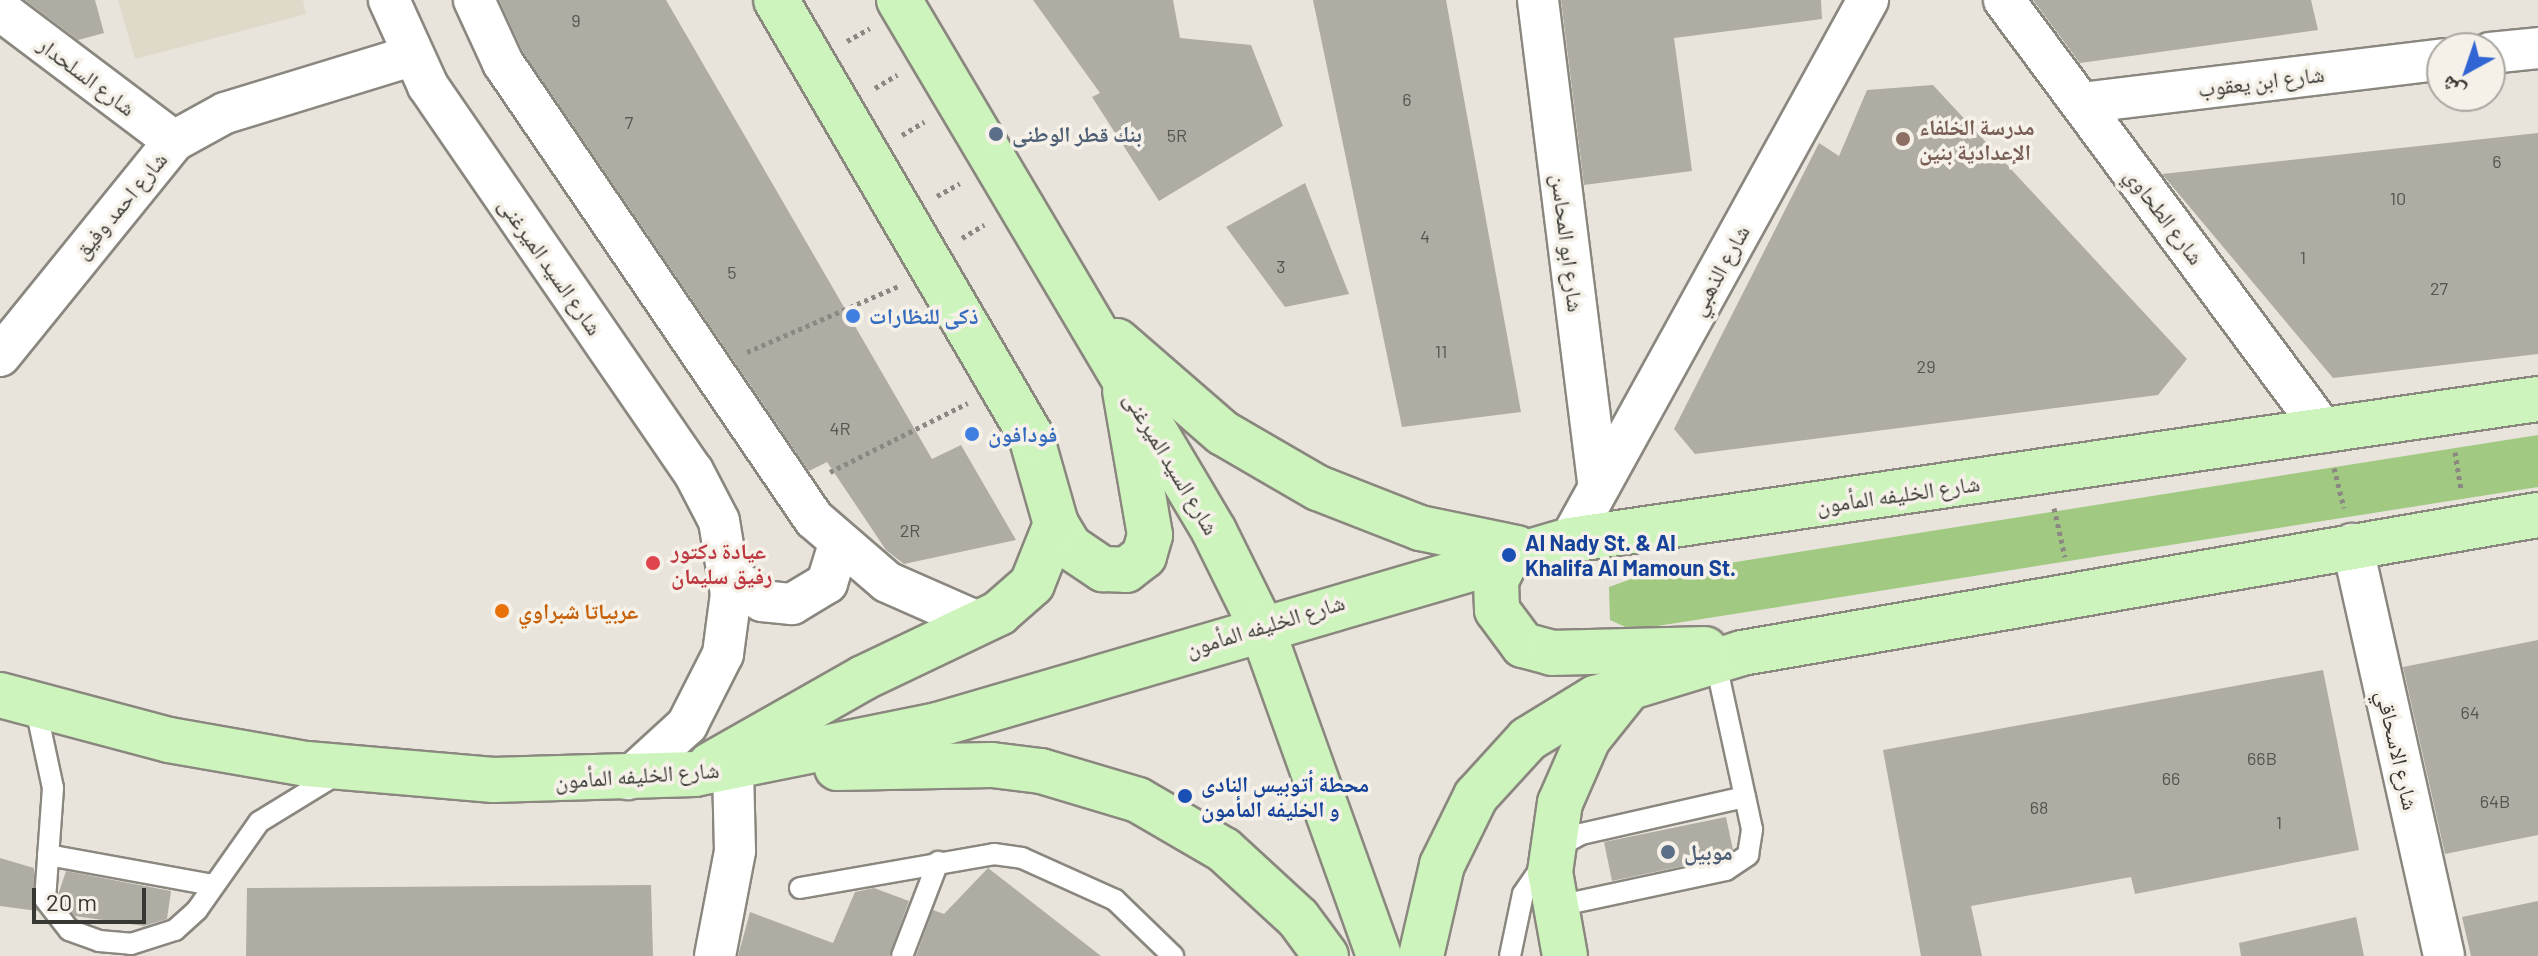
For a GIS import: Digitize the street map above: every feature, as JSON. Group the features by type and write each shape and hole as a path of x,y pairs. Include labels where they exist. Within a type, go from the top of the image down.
{"main road":[{"path":"776,0 1041,459 1056,524 1070,547 1103,569 1126,570 1144,556 1150,535 1124,385"},
{"name":"شارع السيد الميرغنى","path":"901,4 1066,281 1124,385 1187,481 1261,626 1379,956"},
{"path":"1066,281 1159,382 1269,463 1420,528 1518,552 1496,581 1497,610 1512,635 1537,651 1666,646 1728,657"},
{"name":"شارع الخليفه المأمون","path":"13,703 184,743 353,769 493,780 628,779 733,769 937,725 1261,626 1570,540 2538,399"},
{"path":"1421,956 1442,865 1476,796 1550,724 1632,685 1728,657 2352,544 2538,515"},
{"path":"733,769 863,678 980,623 1032,584 1056,524"},
{"path":"1565,956 1553,907 1554,849 1571,770 1632,685"},
{"path":"733,769 992,765 1090,783 1138,800 1224,850 1298,918 1326,956"}],"street":[{"name":"شارع السيد الميرغنى","path":"389,0 411,56 703,487 730,575 728,635 709,691 675,740 628,779"},
{"path":"474,0 503,63 793,490 839,544 905,592 980,623"},
{"name":"شارع ابو المحاسن","path":"1538,0 1599,487"},
{"name":"شارع الذهبي","path":"1570,540 1868,0"},
{"name":"شارع الطحاوي","path":"2004,0 2325,432"},
{"name":"شارع السلحدار","path":"0,10 174,141"},
{"path":"2506,51 2538,48"},
{"name":"شارع احمد وفيق","path":"0,356 174,141 225,113 411,56"},
{"name":"شارع ابن يعقوب","path":"2081,103 2426,61"},
{"path":"730,575 762,601 792,604 827,583 839,544"},
{"name":"شارع الاسحاقي","path":"2352,544 2444,956"},
{"path":"715,956 735,851 733,769"}],"lane":[{"path":"1553,907 1738,864 1752,843 1728,657"},
{"path":"13,703 53,788 48,855 51,911 69,930 99,941 131,944 175,930 270,811 353,769"},
{"path":"1510,956 1523,894 1554,849 1581,834 1745,797"},
{"path":"800,888 994,854 1050,866 1115,900 1173,956"},
{"path":"48,855 213,885"},
{"path":"902,956 938,862"}],"path":[{"path":"812,61 901,4"},
{"path":"839,109 932,55"},
{"path":"866,156 959,102"},
{"path":"902,216 995,162"},
{"path":"709,369 930,264 1020,204"},
{"path":"793,490 1001,387"},
{"path":"2449,413 2467,526"},
{"path":"2325,432 2352,544"},
{"path":"2047,472 2073,593"}],"shaded area":[{"path":"118,0 303,0 306,14 135,59"}],"green space":[{"path":"2538,435 2538,487 1632,630 1610,620 1609,587 1634,578"}],"building":[{"path":"25,0 95,0 104,33 78,40"},
{"path":"499,0 666,0 932,459 961,445 1016,540 904,564 886,550 827,462 809,471 523,52"},
{"path":"1033,0 1173,0 1180,38 1251,45 1283,126 1159,201 1092,97 1100,93"},
{"path":"1313,0 1446,0 1521,412 1402,427"},
{"path":"1561,0 1821,0 1822,19 1674,38 1692,171 1584,185"},
{"path":"2033,0 2311,0 2318,30 2080,63"},
{"name":"مدرسة الخلفاء الإعدادية بنين","path":"1933,85 2187,359 2158,395 1695,454 1674,429 1819,143 1839,156 1867,90"},
{"path":"2538,133 2538,354 2333,378 2162,174"},
{"path":"1305,183 1349,294 1285,307 1226,227"},
{"path":"2538,640 2538,835 2445,854 2403,667"},
{"path":"2323,670 2359,850 2135,894 2131,877 1971,906 1982,956 1921,956 1883,750"},
{"path":"1726,817 1733,850 1721,858 1612,881 1604,842"},
{"path":"0,858 34,868 38,911 0,906"},
{"path":"988,868 1101,956 916,956 933,910 944,914"},
{"path":"66,871 171,891 167,919 144,926 75,916 58,895"},
{"path":"651,885 653,956 246,956 247,888"},
{"path":"874,888 909,901 889,956 738,956 750,912 833,943 855,892"},
{"path":"2538,901 2538,956 2471,956 2462,917"},
{"path":"2356,917 2364,956 2241,956 2239,943"}],"place":[{"name":"بنك قطر الوطنى","path":"996,134"},
{"name":"مدرسة الخلفاء الإعدادية بنين","path":"1903,139"},
{"name":"ذكى للنظارات","path":"853,316"},
{"name":"فودافون","path":"972,434"},
{"name":"Al Nady St. & Al Khalifa Al Mamoun St.","path":"1509,555"},
{"name":"عيادة دكتور رفيق سليمان","path":"653,563"},
{"name":"عربياتا شبراوي","path":"502,611"},
{"name":"محطة أتوبيس النادى و الخليفه المأمون","path":"1185,796"},
{"name":"موبيل","path":"1668,852"}]}
